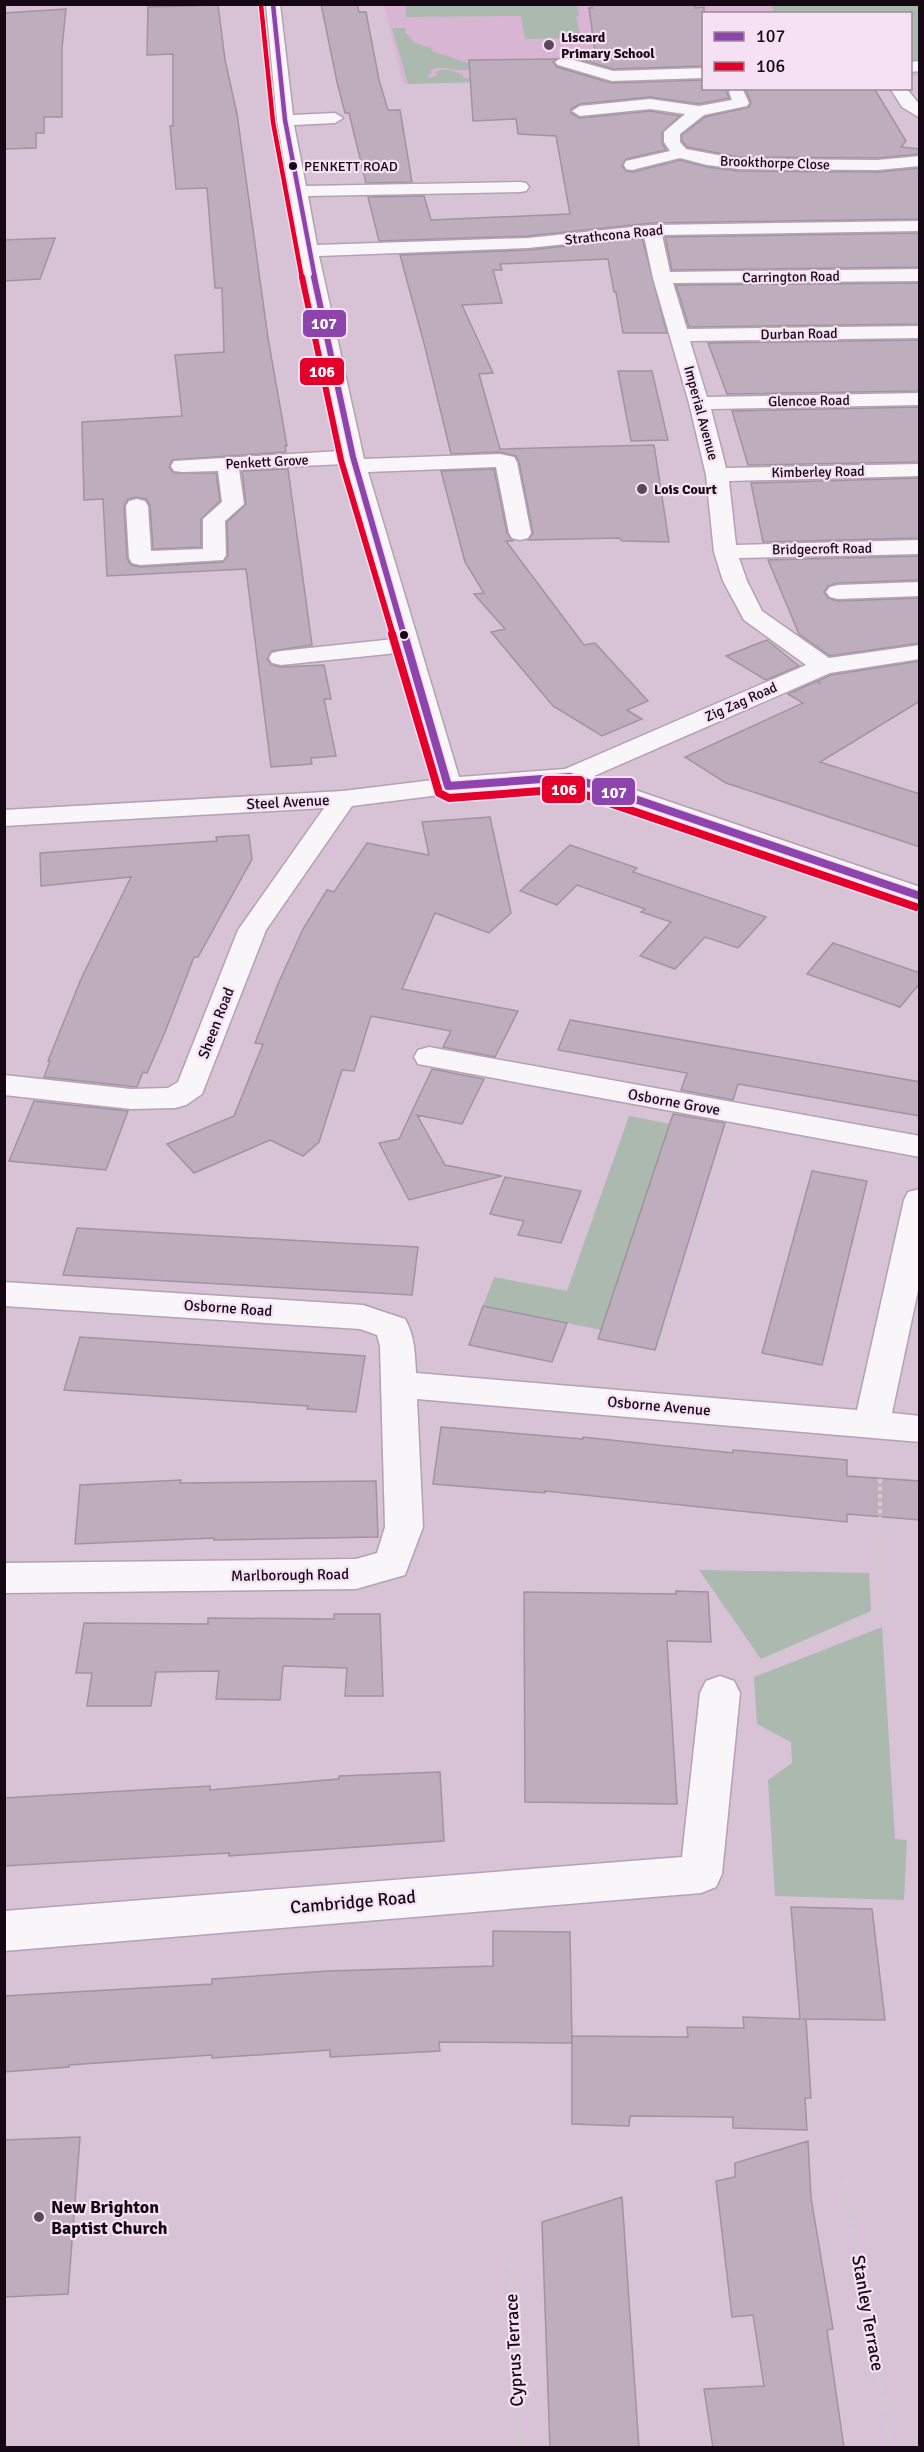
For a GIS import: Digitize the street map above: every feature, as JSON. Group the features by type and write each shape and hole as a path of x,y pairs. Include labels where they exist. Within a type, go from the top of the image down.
{"street":[{"path":"273,4 285,120 309,251 354,461 448,786"},
{"path":"563,62 612,76 702,73"},
{"path":"899,90 908,104 918,112"},
{"path":"580,111 650,104 699,111 741,103 737,92"},
{"path":"680,153 672,142 672,132 699,111"},
{"path":"285,120 335,118"},
{"name":"Brookthorpe Close","path":"632,165 680,153 707,160 738,164 878,165 920,161"},
{"path":"298,191 520,187"},
{"name":"Strathcona Road","path":"309,251 549,242 652,230 920,226"},
{"name":"Imperial Avenue","path":"652,230 662,278 699,403 717,475 725,552 735,581 752,615 824,666"},
{"name":"Carrington Road","path":"662,278 920,275"},
{"name":"Durban Road","path":"679,335 920,332"},
{"name":"Glencoe Road","path":"699,403 920,399"},
{"name":"Penkett Grove","path":"182,466 500,459 506,462 520,533"},
{"path":"137,506 140,558 215,555 214,519 232,504 228,464"},
{"name":"Kimberley Road","path":"717,475 920,470"},
{"name":"Bridgecroft Road","path":"725,552 920,547"},
{"path":"838,591 920,589"},
{"path":"281,658 407,645"},
{"name":"Zig Zag Road","path":"570,777 824,666 920,651"},
{"path":"570,777 920,896"},
{"name":"Steel Avenue","path":"4,818 342,799 448,786 570,777"},
{"name":"Sheen Road","path":"4,1085 131,1099 175,1098 191,1087 252,930 317,840 342,799"},
{"name":"Osborne Grove","path":"429,1057 920,1146"},
{"path":"876,1424 920,1200"},
{"name":"Osborne Road","path":"4,1294 363,1317 393,1328 397,1346 398,1384"},
{"name":"Osborne Avenue","path":"398,1384 920,1429"},
{"name":"Marlborough Road","path":"4,1578 356,1574 393,1564 404,1527 398,1384"},
{"name":"Cambridge Road","path":"4,1931 701,1874 720,1693"}],"path":[{"path":"641,1405 738,1114"},
{"path":"720,1693 769,1658 880,1612 876,1424"},
{"name":"Stanley Terrace","path":"845,2179 891,2448"},
{"name":"Cyprus Terrace","path":"509,2253 519,2448"}],"shaded area":[{"name":"Liscard Primary School","path":"384,5 919,5 919,76 912,76 912,12 702,12 702,76 574,77 403,84"},
{"path":"406,5 577,5 579,16 576,16 581,38 525,39 521,16 406,17"},
{"path":"771,5 919,5 919,65 912,65 912,12 774,12"},
{"path":"392,28 406,28 405,32 415,43 468,63 468,60 482,60 558,64 579,69 520,71 438,68 430,71 432,74 428,75 429,78 437,76 436,72 439,70 450,70 463,75 463,78 577,77 577,71 583,70 599,79 408,84"},
{"path":"629,1116 670,1124 601,1330 483,1306 494,1277 567,1291"},
{"path":"699,1570 869,1573 871,1611 761,1659"},
{"path":"882,1627 895,1839 907,1840 904,1900 775,1896 768,1780 792,1763 791,1742 757,1724 754,1677"}],"building":[{"path":"321,4 357,4 359,12 366,12 379,80 388,110 400,110 412,182 366,183 349,113 345,113 337,82"},
{"name":"Liscard Primary School","path":"592,4 694,4 695,8 704,7 704,12 702,12 702,66 613,69 576,58 596,58 589,8 592,8"},
{"path":"218,5 225,60 237,114 268,338 287,446 285,446 286,452 172,460 169,467 174,473 216,473 220,501 201,519 201,547 153,549 150,505 146,499 136,497 128,499 124,506 127,558 131,565 140,567 223,562 228,555 227,522 246,504 242,471 288,469 312,645 272,651 267,659 272,665 281,667 324,665 331,699 324,699 336,756 311,758 312,764 271,767 246,569 107,576 103,499 84,500 82,422 182,416 175,355 224,352 222,288 215,288 207,188 176,189 170,126 173,126 173,54 147,55 148,7"},
{"path":"66,9 62,48 62,117 44,117 44,133 36,133 36,148 4,149 4,13"},
{"path":"556,59 553,62 557,67 611,83 702,80 702,90 728,90 729,98 699,104 650,97 580,104 571,109 571,113 580,118 650,111 680,116 662,132 662,142 666,150 626,159 622,166 626,171 633,172 680,160 707,167 739,171 878,172 920,168 920,219 652,223 528,236 379,241 368,197 424,196 431,220 570,214 556,136 518,134 516,119 473,121 469,60"},
{"path":"746,90 875,90 906,141 901,147 920,149 920,154 878,158 739,157 687,147 682,141 682,135 705,117 749,107 751,102"},
{"path":"920,233 920,267 672,270 665,237"},
{"path":"55,238 40,279 4,281 4,240"},
{"path":"642,238 667,333 623,333 608,259 500,264 502,270 493,270 502,303 462,305 493,373 479,374 500,449 654,445 669,542 622,541 619,538 528,540 533,533 516,456 500,452 451,454 400,255 528,250"},
{"path":"920,283 920,324 689,327 676,285"},
{"path":"920,340 920,391 727,394 708,343"},
{"path":"618,371 652,371 668,440 631,441"},
{"path":"920,407 920,462 748,465 732,411"},
{"path":"494,469 507,533 513,541 506,541 584,645 595,643 648,701 627,710 642,719 602,736 553,706 491,632 505,629 474,594 484,593 465,562 441,471"},
{"path":"920,478 920,538 763,542 751,483"},
{"path":"920,556 920,580 838,583 828,586 824,592 828,598 838,601 920,598 920,643 830,656 799,634 768,560"},
{"path":"767,640 799,666 766,680 726,656"},
{"path":"920,661 920,701 820,762 920,794 920,847 726,783 685,757 803,703 788,694 817,681 820,684 818,681 831,675"},
{"path":"490,817 511,913 489,933 435,913 402,989 518,1011 495,1057 443,1047 451,1031 371,1016 354,1071 342,1070 319,1142 303,1156 270,1140 194,1173 167,1144 234,1116 263,1044 255,1043 278,984 303,929 327,890 334,892 367,843 429,855 422,822"},
{"path":"249,835 252,859 198,957 194,957 165,1032 147,1073 143,1072 137,1087 44,1077 50,1061 48,1061 81,979 131,877 41,886 40,853 217,841 216,837"},
{"path":"570,845 637,868 633,872 766,917 738,948 705,937 675,969 640,956 671,922 641,912 645,909 577,885 557,905 520,891"},
{"path":"833,943 920,973 920,983 900,1007 807,974"},
{"path":"570,1020 920,1082 920,1116 738,1084 733,1100 681,1090 687,1073 558,1050"},
{"path":"432,1069 484,1079 462,1124 417,1115 445,1165 502,1176 409,1200 379,1143 399,1139"},
{"path":"34,1101 128,1111 106,1170 9,1161"},
{"path":"673,1114 725,1123 655,1350 598,1339"},
{"path":"812,1171 867,1181 822,1365 762,1353"},
{"path":"505,1177 581,1191 561,1243 518,1235 524,1221 490,1214"},
{"path":"77,1228 418,1247 412,1295 63,1275"},
{"path":"483,1306 567,1323 552,1362 469,1345"},
{"path":"80,1337 365,1356 356,1412 307,1409 308,1406 64,1390"},
{"path":"441,1427 583,1439 583,1437 733,1453 733,1450 847,1460 847,1476 920,1481 920,1520 847,1514 847,1522 545,1491 545,1493 433,1484"},
{"path":"181,1480 180,1483 376,1481 378,1537 214,1540 214,1538 75,1544 80,1485"},
{"path":"676,1591 708,1592 711,1642 667,1641 677,1804 525,1802 524,1592 676,1594"},
{"path":"334,1614 380,1614 383,1696 345,1696 347,1668 283,1666 280,1700 216,1699 219,1671 156,1672 151,1706 87,1706 92,1673 76,1673 84,1623 208,1624 208,1618 334,1619"},
{"path":"440,1772 444,1841 229,1856 229,1853 4,1866 4,1798 210,1786 210,1790 339,1779 339,1776"},
{"path":"791,1907 872,1909 885,2020 806,2019 811,2098 805,2098 807,2130 733,2128 733,2117 630,2116 629,2126 572,2124 572,2036 688,2037 687,2027 744,2028 743,2017 800,2019"},
{"path":"493,1931 570,1932 572,2043 439,2042 440,2051 330,2057 330,2050 212,2058 212,2055 4,2072 4,1996 212,1984 212,1979 328,1971 493,1966"},
{"name":"New Brighton Baptist Church","path":"80,2137 68,2294 4,2297 4,2140"},
{"path":"808,2141 811,2198 833,2329 827,2330 844,2448 713,2448 704,2389 764,2386 753,2315 732,2317 716,2181 735,2177 735,2163"},
{"path":"622,2197 639,2448 550,2448 542,2222"}],"transit line":[{"name":"107","path":"273,4 285,120 309,251 353,457 448,786 570,777 920,896"},
{"name":"106","path":"261,5 273,122 297,254 341,460 439,793 449,798 568,789 916,907"}],"place":[{"name":"Liscard Primary School","path":"549,45"},
{"name":"PENKETT ROAD","path":"293,166"},
{"name":"Lois Court","path":"642,489"},
{"name":"New Brighton Baptist Church","path":"39,2217"}]}
